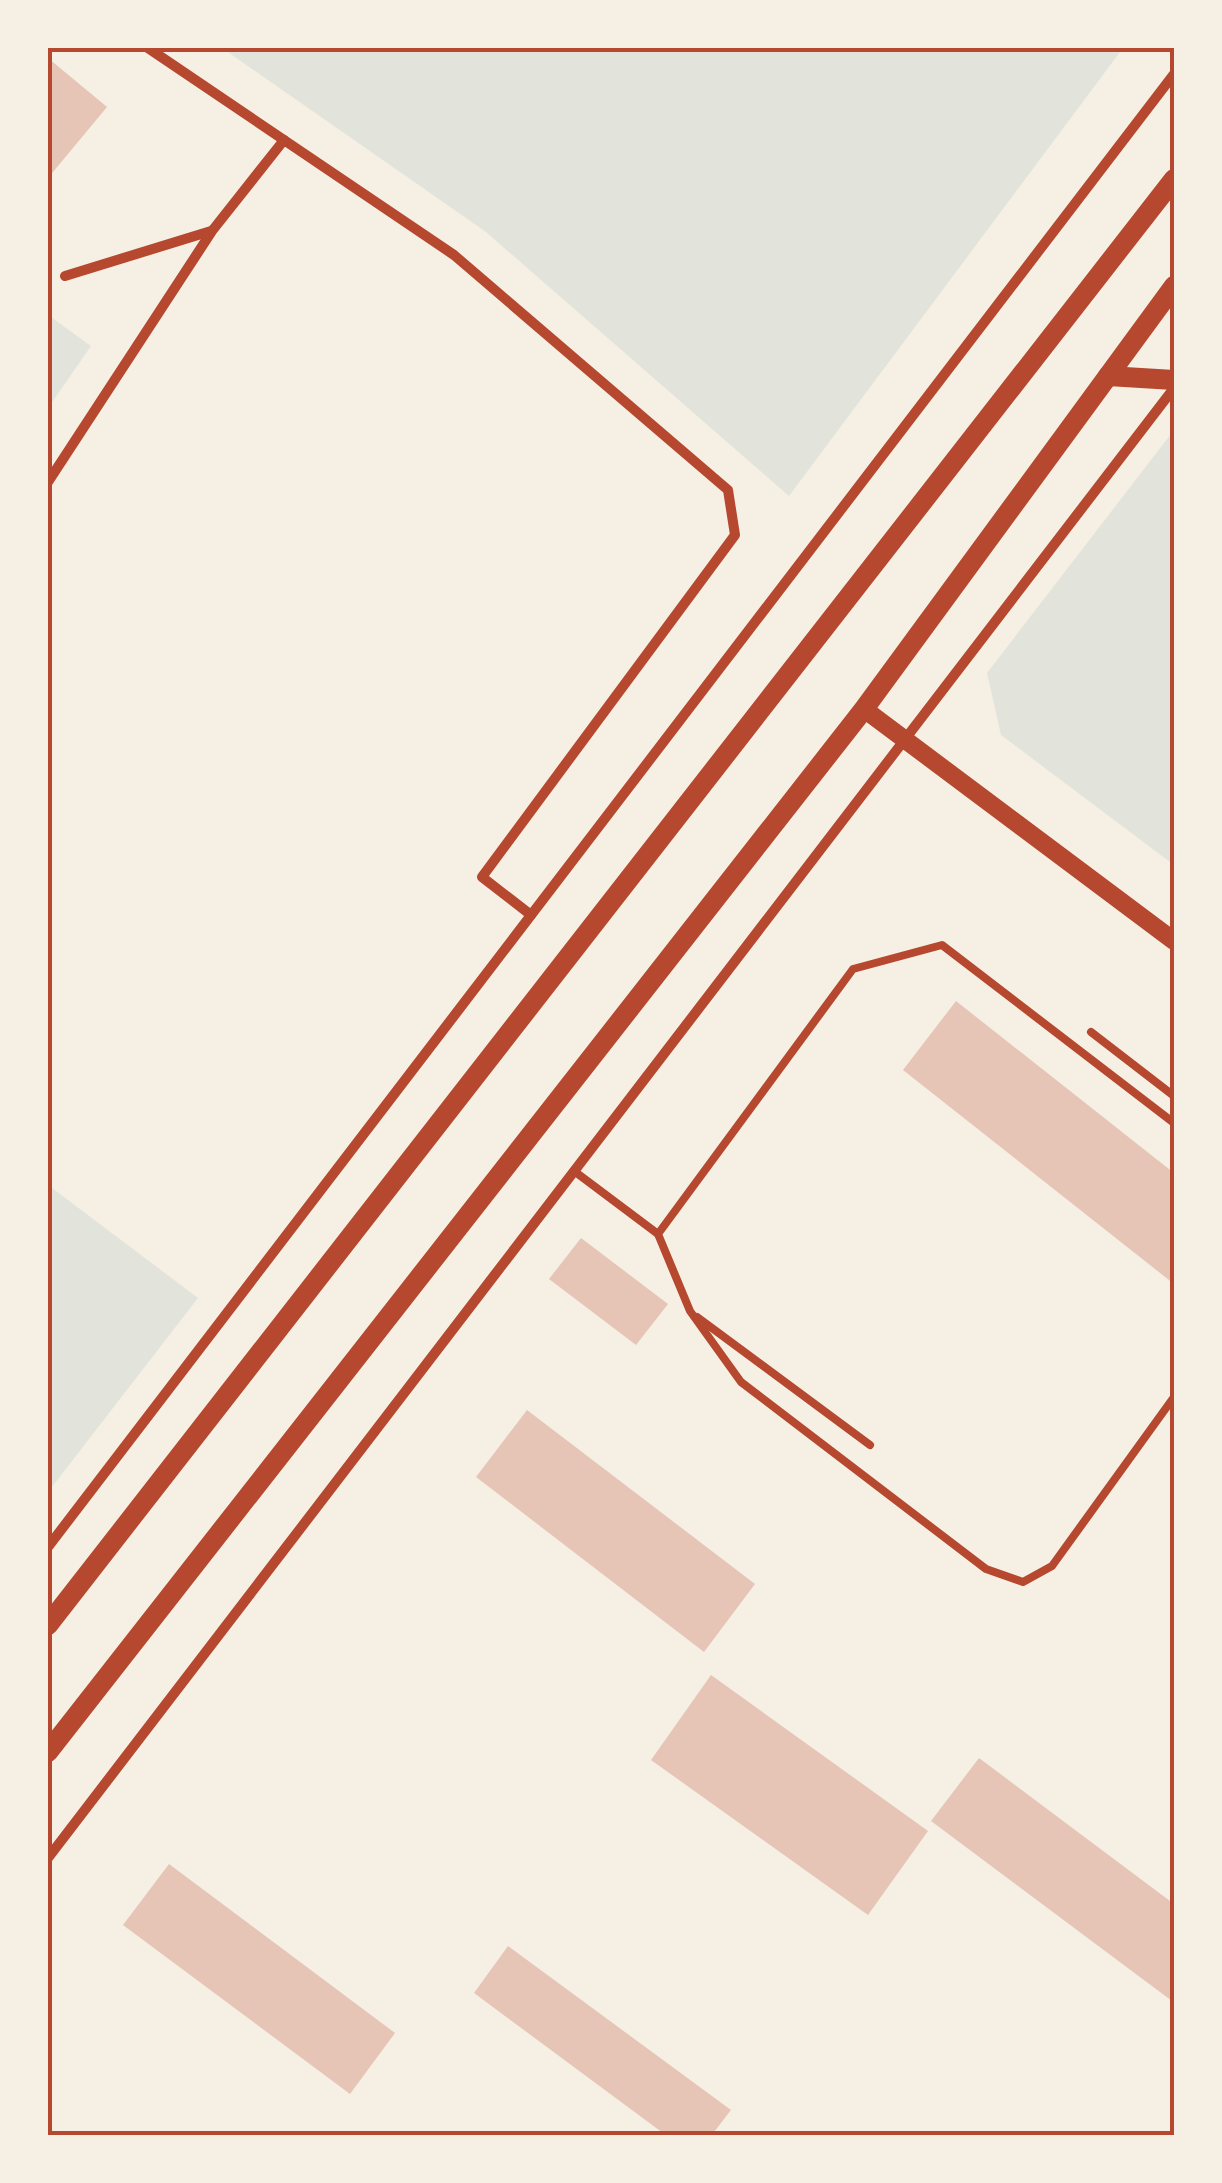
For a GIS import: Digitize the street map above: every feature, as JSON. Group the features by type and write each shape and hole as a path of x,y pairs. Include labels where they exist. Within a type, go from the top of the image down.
{"main road":[{"path":"48,1625 1174,180"},
{"path":"48,1752 864,708 1174,286"},
{"path":"1108,376 1174,380"}],"street":[{"path":"148,48 454,255 728,490 735,534 482,877 532,915"},
{"path":"48,1547 1174,74"},
{"path":"48,482 212,231 284,140"},
{"path":"66,276 212,231"},
{"path":"48,1858 1174,388"},
{"path":"864,708 1174,942"}],"lane":[{"path":"658,1234 853,969 942,945 1174,1123"},
{"path":"1091,1032 1174,1096"},
{"path":"574,1171 658,1234 690,1311 741,1382 986,1569 1023,1582 1052,1566 1174,1397"},
{"path":"690,1311 870,1445"}],"shaded area":[{"path":"222,48 1123,48 789,496 486,232"},
{"path":"48,315 91,346 48,408"},
{"path":"1174,430 1174,865 1001,735 987,673"},
{"path":"48,1185 198,1298 48,1492"}],"building":[{"path":"48,58 107,107 48,178"},
{"path":"956,1001 1174,1173 1174,1284 903,1070"},
{"path":"581,1238 668,1304 636,1345 549,1279"},
{"path":"527,1410 755,1584 704,1652 476,1477"},
{"path":"711,1675 928,1831 868,1915 651,1760"},
{"path":"979,1758 1174,1904 1172,2001 931,1821"},
{"path":"169,1864 395,2033 350,2094 123,1925"},
{"path":"508,1946 731,2110 711,2136 667,2136 474,1993"}]}
